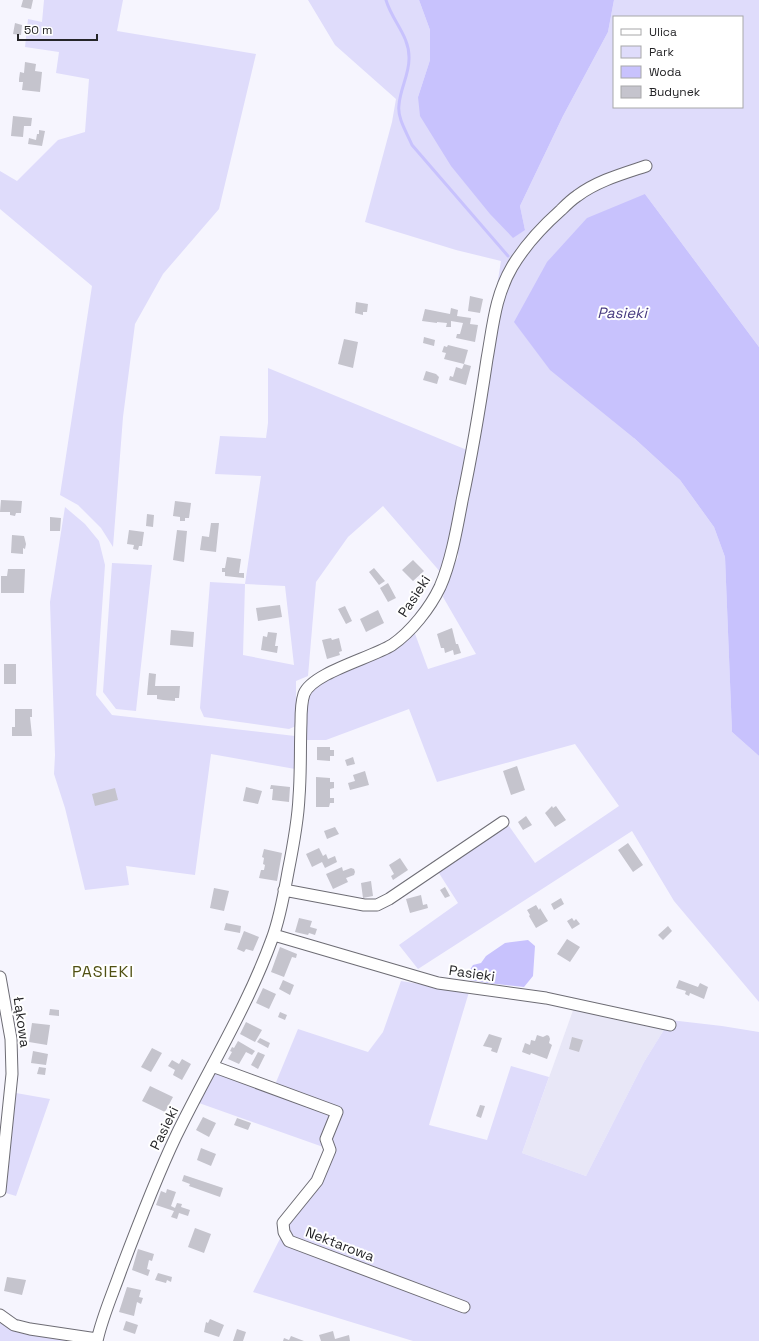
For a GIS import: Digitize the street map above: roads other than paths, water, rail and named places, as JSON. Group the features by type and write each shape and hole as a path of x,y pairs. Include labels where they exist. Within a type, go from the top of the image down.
{"street":[{"name":"Pasieki","path":"96,1340 132,1240 160,1170 240,1013 274,935 295,836 299,800 300,726 304,693 309,686 319,678 378,652 390,646 402,637 413,626 433,600 440,586 456,531 473,447 497,300 509,272 519,255 548,222 577,196 611,177 646,166"},
{"path":"284,890 364,905 377,905 389,899 503,822"},
{"name":"Pasieki","path":"274,935 438,983 546,998 670,1025"},
{"name":"Łąkowa","path":"0,976 11,1039 12,1074 0,1191"},
{"name":"Nektarowa","path":"212,1066 337,1112 326,1139 330,1150 317,1181 283,1223 284,1232 289,1241 464,1307"},
{"path":"0,1315 14,1325 96,1340"}],"water":[{"path":"419,0 614,0 608,32 563,116 520,206 525,230 513,238 490,214 451,166 420,116 418,97 430,60 430,30"},
{"name":"Pasieki","path":"645,194 759,347 759,756 732,732 725,557 714,527 680,480 634,438 550,370 514,322 547,262 587,218"},
{"path":"528,940 535,946 533,976 524,987 470,980 469,971 473,965 481,963 486,956 505,943"}],"waterway":[{"path":"386,0 392,15 404,36 409,51 409,65 401,93 399,115 412,145 508,256"}],"district":[{"name":"PASIEKI","path":"103,971"}]}
